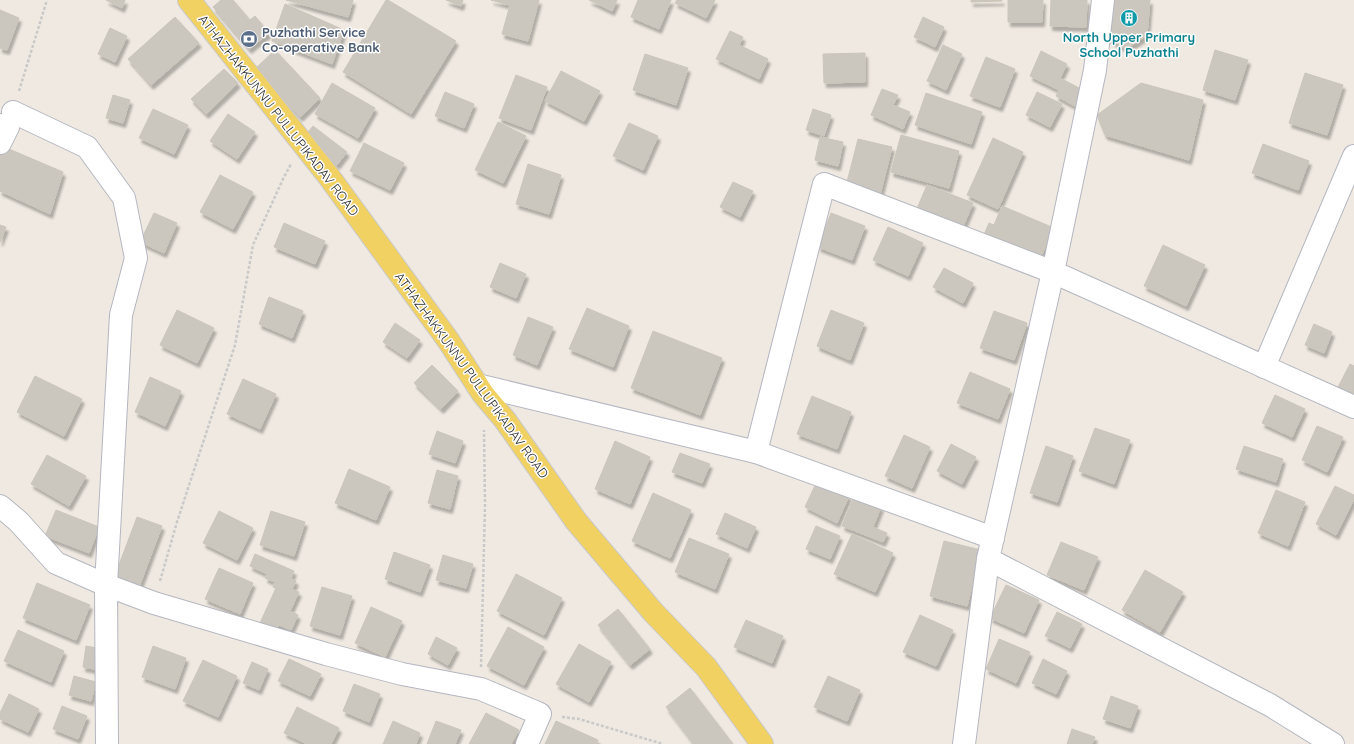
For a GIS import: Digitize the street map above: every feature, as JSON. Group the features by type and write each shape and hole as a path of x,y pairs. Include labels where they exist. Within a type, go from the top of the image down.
{"main road":[{"name":"ATHAZHAKKUNNU PULLUPIKADAV ROAD","path":"189,0 327,174 443,333 480,390 505,420 576,521 653,612 706,666 762,744"}],"street":[{"path":"964,744 988,559 1053,272 1095,70 1103,0"},
{"path":"5,127 87,148 124,198 136,258 121,315 106,585 107,744"},
{"path":"1264,367 1354,156"},
{"path":"756,452 824,184 1053,272 1354,407"},
{"path":"480,390 756,452 993,538"},
{"path":"0,506 18,521 56,563 106,585 154,602 326,654 402,674 481,689 540,714 526,744"},
{"path":"988,559 1270,705 1333,744"}],"path":[{"path":"5,127 47,0"},
{"path":"154,602 177,522 235,345 253,245 283,179 303,145"},
{"path":"480,390 485,505 481,689"},
{"path":"540,714 579,719 663,744"}],"building":[{"path":"106,0 125,0 122,8"},
{"path":"221,0 233,0 250,20 255,16 269,33 249,49 213,7"},
{"path":"286,0 353,0 348,17"},
{"path":"386,0 456,41 411,114 343,72"},
{"path":"446,0 463,0 461,6"},
{"path":"491,0 539,0 528,41 502,34 510,5"},
{"path":"589,0 617,0 612,11"},
{"path":"638,0 671,0 659,29 631,17"},
{"path":"677,0 715,0 706,18 675,3"},
{"path":"971,0 1002,0 1002,1 971,2"},
{"path":"1008,0 1043,0 1042,22 1008,22"},
{"path":"1051,0 1087,0 1086,27 1050,26"},
{"name":"North Upper Primary School Puzhathi","path":"1111,0 1150,0 1147,35 1126,49 1107,38"},
{"path":"285,4 344,30 332,64 272,41"},
{"path":"0,10 19,18 7,50 0,48"},
{"path":"175,17 199,43 151,85 128,59"},
{"path":"923,17 944,27 935,47 914,37"},
{"path":"110,28 127,36 115,62 98,54"},
{"path":"730,31 743,37 739,45 768,59 759,79 716,59"},
{"path":"943,45 962,54 946,90 927,81"},
{"path":"275,50 320,98 300,117 255,69"},
{"path":"1215,50 1248,60 1235,100 1203,90"},
{"path":"1041,51 1067,64 1060,78 1083,90 1075,106 1056,96 1059,90 1030,76"},
{"path":"865,53 865,82 824,83 823,54"},
{"path":"645,54 688,68 676,105 633,90"},
{"path":"986,57 1015,69 1000,107 970,96"},
{"path":"224,69 238,83 206,114 191,99"},
{"path":"561,71 600,91 584,121 545,101"},
{"path":"1305,73 1343,85 1327,135 1289,123"},
{"path":"516,75 547,87 531,130 499,118"},
{"path":"332,83 375,108 358,138 315,114"},
{"path":"1141,83 1203,100 1189,160 1105,135 1097,115"},
{"path":"882,89 898,95 893,105 910,112 903,129 871,115"},
{"path":"445,92 474,104 464,128 435,116"},
{"path":"1037,92 1062,104 1050,127 1026,115"},
{"path":"926,93 982,112 971,144 915,125"},
{"path":"113,95 130,100 123,123 106,118"},
{"path":"153,109 188,125 174,154 139,138"},
{"path":"813,109 831,115 824,136 806,130"},
{"path":"228,114 255,132 237,159 210,141"},
{"path":"498,122 526,136 503,183 475,170"},
{"path":"629,123 658,136 643,170 613,156"},
{"path":"313,126 347,152 337,165 303,138"},
{"path":"901,135 959,151 949,188 891,172"},
{"path":"820,137 843,142 838,166 815,160"},
{"path":"993,138 1023,152 998,209 967,195"},
{"path":"858,139 892,147 880,195 846,186"},
{"path":"364,143 404,163 390,190 350,171"},
{"path":"1263,144 1309,161 1298,190 1252,173"},
{"path":"2,146 63,172 50,214 0,191 0,151"},
{"path":"528,164 561,175 549,214 516,204"},
{"path":"220,175 253,192 233,229 200,212"},
{"path":"733,182 753,191 740,217 720,207"},
{"path":"927,185 973,203 962,229 916,211"},
{"path":"1002,206 1054,228 1039,261 983,237 989,223 994,225"},
{"path":"154,213 177,223 164,253 140,242"},
{"path":"831,213 865,226 852,260 818,247"},
{"path":"284,223 325,241 315,264 274,247"},
{"path":"0,225 6,227 0,242"},
{"path":"888,227 923,243 908,276 873,260"},
{"path":"1163,245 1205,265 1186,306 1144,286"},
{"path":"500,263 526,274 516,298 490,287"},
{"path":"944,268 973,283 963,303 933,287"},
{"path":"269,297 303,311 292,338 259,324"},
{"path":"587,308 629,326 613,367 569,349"},
{"path":"177,310 214,328 197,363 160,345"},
{"path":"831,310 864,323 850,360 817,346"},
{"path":"994,311 1027,323 1014,360 980,348"},
{"path":"528,317 553,327 537,365 513,355"},
{"path":"395,323 420,340 407,358 383,342"},
{"path":"1314,324 1332,332 1324,353 1305,345"},
{"path":"653,331 722,358 700,415 631,388"},
{"path":"1350,364 1354,366 1354,397 1337,389"},
{"path":"432,365 458,391 441,409 414,383"},
{"path":"970,372 1010,389 998,419 957,403"},
{"path":"35,376 82,399 64,436 17,412"},
{"path":"150,377 181,391 165,426 135,412"},
{"path":"243,379 276,394 260,429 227,414"},
{"path":"1275,395 1305,409 1292,437 1262,423"},
{"path":"812,396 851,412 837,449 797,434"},
{"path":"1317,426 1343,437 1327,472 1302,460"},
{"path":"1095,428 1130,440 1114,484 1079,471"},
{"path":"437,431 463,441 455,463 429,454"},
{"path":"904,435 930,447 912,488 885,476"},
{"path":"615,441 650,457 630,504 595,489"},
{"path":"951,444 976,457 962,484 937,471"},
{"path":"1046,446 1073,456 1057,502 1030,493"},
{"path":"1244,446 1283,459 1276,482 1236,469"},
{"path":"680,453 710,464 702,483 672,472"},
{"path":"47,455 86,476 69,506 31,484"},
{"path":"349,469 390,487 376,520 335,503"},
{"path":"437,470 458,476 450,509 428,503"},
{"path":"817,481 849,496 837,523 805,507"},
{"path":"1335,486 1354,495 1354,499 1336,535 1316,524"},
{"path":"1276,490 1305,502 1288,546 1258,533"},
{"path":"653,493 691,510 670,558 632,541"},
{"path":"854,496 881,507 873,527 887,533 883,542 842,526"},
{"path":"56,510 99,527 89,553 45,536"},
{"path":"219,511 253,528 237,560 203,543"},
{"path":"271,511 305,522 294,556 260,545"},
{"path":"725,513 756,527 747,548 716,534"},
{"path":"137,517 162,526 139,587 114,578"},
{"path":"816,526 840,536 830,559 806,549"},
{"path":"852,534 893,553 875,592 834,574"},
{"path":"689,538 729,554 715,589 675,572"},
{"path":"944,541 981,550 967,606 930,596"},
{"path":"1061,542 1098,557 1084,590 1047,575"},
{"path":"394,552 430,565 420,592 385,579"},
{"path":"255,554 294,571 291,578 296,581 292,589 299,592 290,611 298,615 291,630 279,625 276,630 260,623 276,588 273,587 275,582 265,578 267,574 250,566"},
{"path":"443,555 473,564 466,588 436,580"},
{"path":"219,568 253,583 240,614 205,599"},
{"path":"1145,570 1183,592 1160,632 1122,610"},
{"path":"516,574 562,598 544,635 497,611"},
{"path":"37,583 90,605 76,640 23,618"},
{"path":"1006,585 1039,600 1024,633 990,618"},
{"path":"322,587 352,596 340,635 310,626"},
{"path":"371,607 402,621 385,657 355,643"},
{"path":"618,609 650,649 630,665 598,625"},
{"path":"1057,612 1082,624 1070,648 1045,636"},
{"path":"920,615 953,630 936,666 903,652"},
{"path":"746,620 783,636 772,663 734,647"},
{"path":"508,627 544,647 524,685 487,666"},
{"path":"18,630 64,651 51,682 4,661"},
{"path":"436,637 457,648 448,665 428,654"},
{"path":"999,639 1030,652 1016,683 986,669"},
{"path":"579,644 611,662 589,702 556,684"},
{"path":"86,646 103,649 99,670 83,667"},
{"path":"153,646 186,658 175,689 142,677"},
{"path":"289,659 321,674 310,696 278,681"},
{"path":"1043,659 1067,671 1056,694 1032,683"},
{"path":"203,660 237,676 218,717 183,701"},
{"path":"252,662 268,669 259,690 243,683"},
{"path":"74,676 96,682 91,701 69,695"},
{"path":"828,676 860,690 847,721 814,707"},
{"path":"354,684 380,694 369,722 343,711"},
{"path":"690,688 733,744 694,744 666,707"},
{"path":"9,694 39,709 28,732 0,719 0,713"},
{"path":"1111,696 1138,706 1130,728 1103,719"},
{"path":"62,706 87,716 78,739 53,729"},
{"path":"297,707 339,728 331,744 307,744 284,733"},
{"path":"486,713 519,730 511,744 469,744"},
{"path":"393,721 420,733 416,744 383,744"},
{"path":"436,721 461,730 455,744 427,744"},
{"path":"556,721 598,740 596,744 545,744"},
{"path":"1072,729 1095,737 1092,744 1067,744"}],"place":[{"name":"North Upper Primary School Puzhathi","path":"1129,18"},
{"name":"Puzhathi Service Co-operative Bank","path":"249,39"}]}
